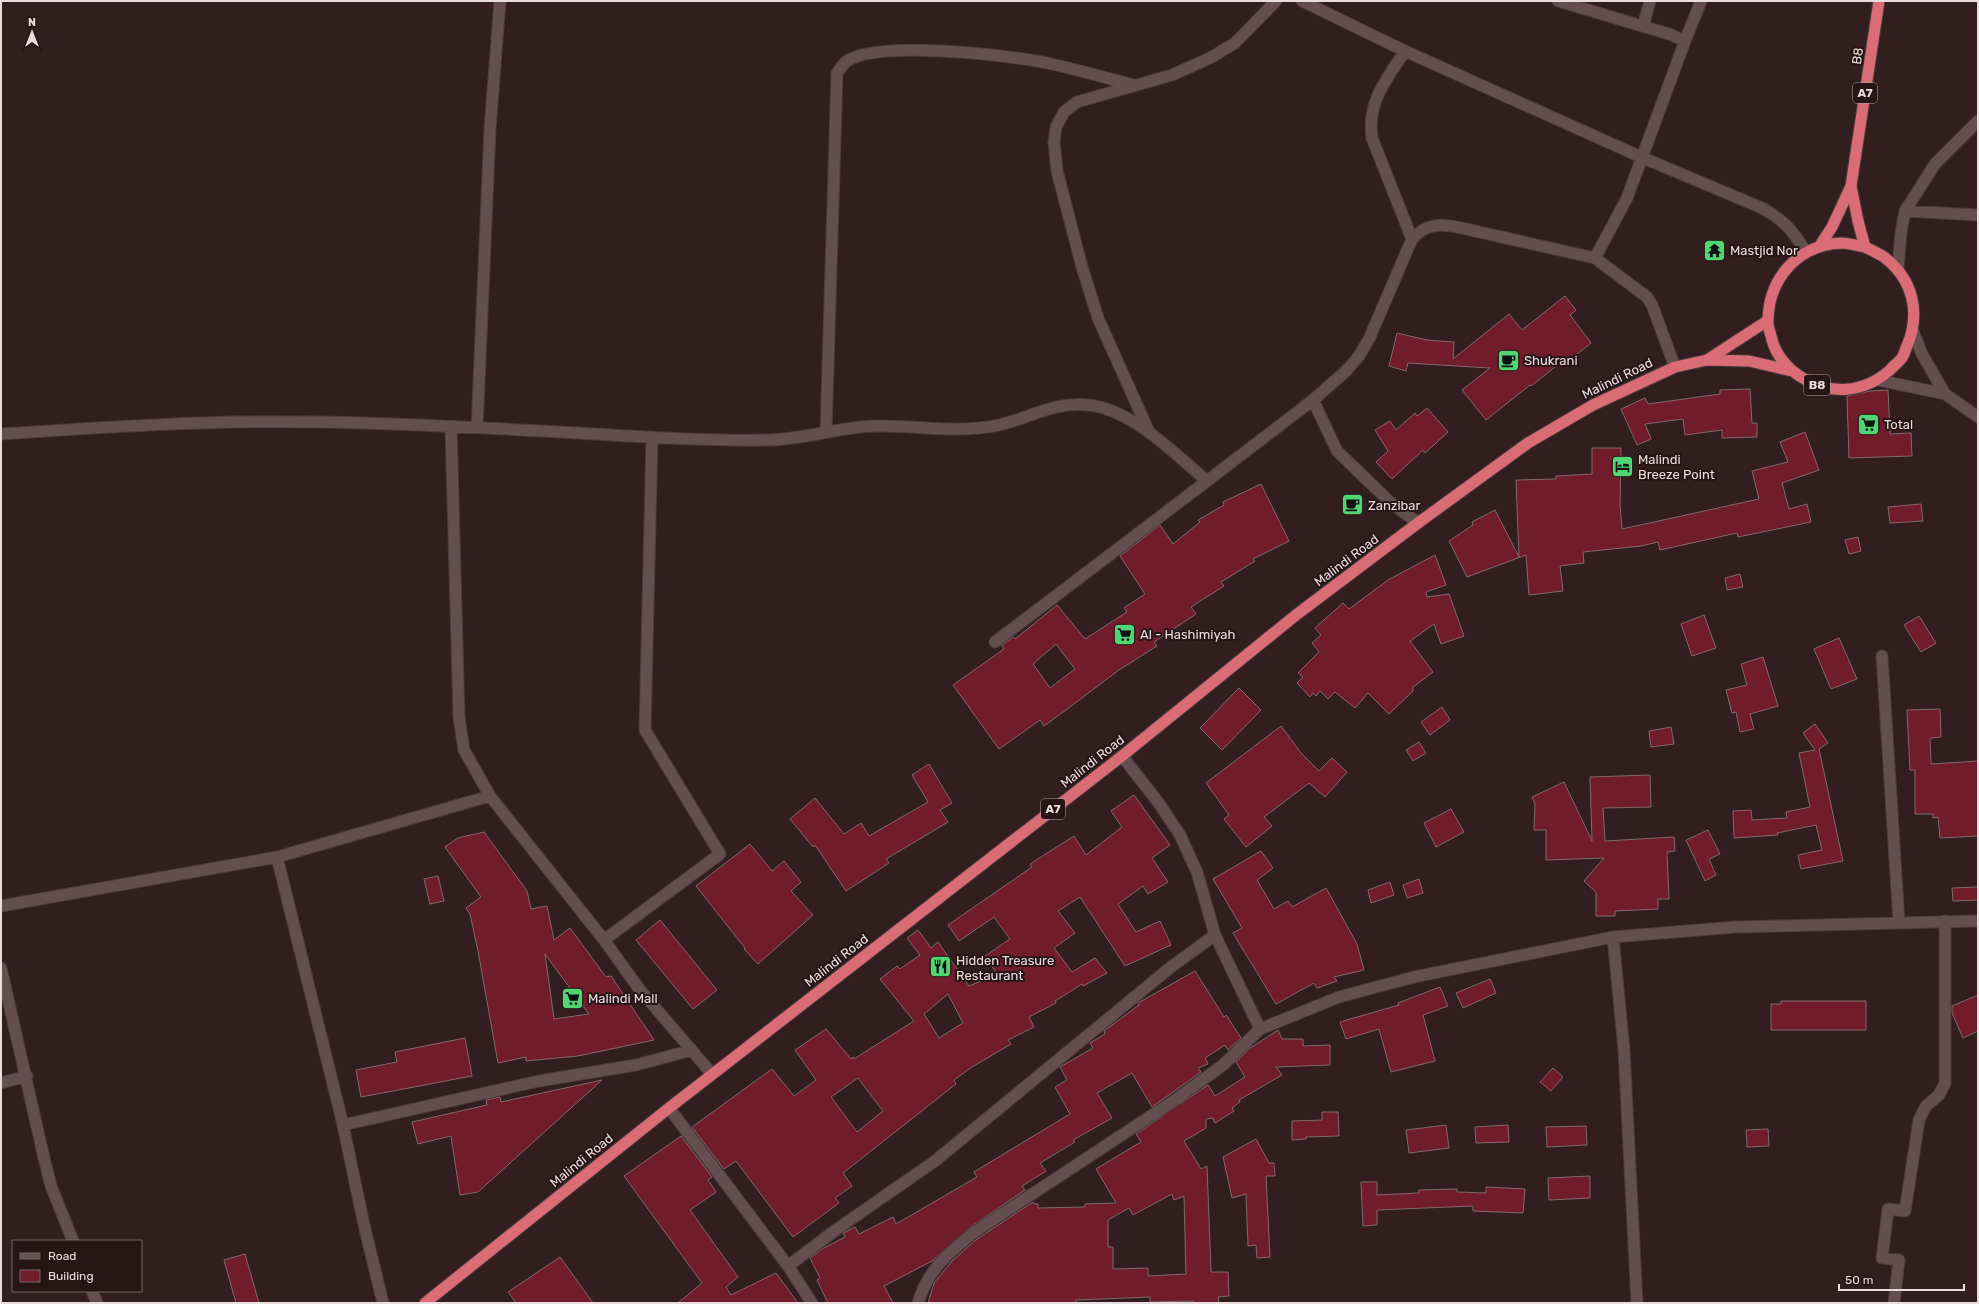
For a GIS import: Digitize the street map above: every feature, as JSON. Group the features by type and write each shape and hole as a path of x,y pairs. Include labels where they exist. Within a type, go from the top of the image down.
{"highway":[{"name":"B8","path":"1852,186 1879,1"},
{"name":"A7","path":"1819,247 1835,221 1852,186"},
{"name":"A7","path":"1852,186 1858,221 1865,247"},
{"name":"B8","path":"1842,243 1865,247 1883,256 1898,270 1909,288 1914,309 1913,330 1901,359 1878,380 1856,388 1833,390 1811,384 1792,371 1774,349 1767,321 1771,294 1784,270 1806,252 1819,247 1842,243"},
{"name":"Malindi Road","path":"1707,360 1767,321"},
{"name":"Malindi Road","path":"426,1303 668,1108 1122,756 1296,615 1418,523 1528,443 1593,405 1674,367 1707,360 1749,362 1792,371"}],"street":[{"path":"477,428 490,129 500,1"},
{"path":"1149,432 1098,318 1082,267 1056,171 1054,142 1056,127 1064,112 1077,102 1172,75 1210,58 1235,43 1276,1"},
{"path":"1558,1 1669,34 1685,41"},
{"path":"1643,26 1650,1"},
{"path":"1595,258 1627,198 1701,1"},
{"path":"1308,2 1405,51 1642,157 1762,208 1776,216 1790,227 1806,252"},
{"path":"826,432 837,73 846,62 871,52 917,50 960,53 1042,62 1133,85"},
{"path":"1405,51 1379,91 1372,112 1370,124 1372,138 1412,239"},
{"path":"1898,270 1904,211 1935,164 1978,122"},
{"path":"1904,211 1978,215"},
{"path":"995,642 1313,400 1346,371 1359,356 1369,338 1412,239 1420,230 1433,225 1446,225 1595,258 1647,296 1652,305 1674,367"},
{"path":"1913,330 1922,354 1945,394"},
{"path":"1878,380 1945,394 1978,417"},
{"path":"1313,400 1336,451 1391,503 1418,523"},
{"path":"1,434 188,424 316,422 477,428 652,438 774,440 805,438 826,432 873,426 899,426 938,430 970,429 1000,425 1046,409 1070,405 1088,405 1104,408 1149,432 1207,481"},
{"path":"451,427 459,717 464,750 490,796 604,940 640,990 712,1074"},
{"path":"604,940 720,854 645,730 652,438"},
{"path":"1882,656 1899,922"},
{"path":"1122,756 1158,802 1180,835 1196,872 1215,935 1260,1029"},
{"path":"1,906 278,857 490,796"},
{"path":"278,857 343,1125 364,1225 383,1303"},
{"path":"1894,1303 1899,1260 1882,1258 1888,1209 1905,1211 1919,1120 1926,1106 1939,1095 1944,1083 1944,921"},
{"path":"918,1303 932,1270 943,1258 973,1233 1175,1100 1223,1065 1260,1029 1339,997 1414,977 1613,936 1736,927 1978,921"},
{"path":"788,1266 837,1229 935,1161 1171,967 1215,935"},
{"path":"1613,936 1624,1050 1637,1303"},
{"path":"1,968 27,1076 37,1132 51,1186 72,1240"},
{"path":"343,1125 539,1081 636,1065 692,1050"},
{"path":"1,1083 27,1076"},
{"path":"668,1108 788,1266 812,1303"},
{"path":"92,1292 97,1303"}],"building":[{"path":"1565,296 1576,310 1570,315 1591,343 1562,366 1560,363 1531,386 1530,385 1486,420 1462,390 1490,368 1408,363 1406,371 1389,366 1397,333 1427,340 1454,342 1453,359 1509,314 1522,330"},
{"path":"1750,389 1752,423 1757,423 1757,437 1722,438 1722,430 1685,435 1683,419 1645,424 1651,439 1637,445 1621,409 1645,398 1648,404 1720,394 1720,390"},
{"name":"Total","path":"1888,390 1890,434 1911,433 1912,456 1849,458 1847,396 1870,391"},
{"path":"1427,408 1448,432 1425,453 1423,450 1392,479 1376,462 1388,451 1375,430 1390,421 1396,430 1415,413 1417,416"},
{"path":"1805,432 1819,470 1782,483 1789,509 1807,504 1811,522 1738,537 1737,533 1660,550 1658,542 1641,546 1583,552 1584,563 1560,566 1563,591 1529,595 1526,555 1467,577 1449,541 1473,525 1472,522 1495,510 1519,557 1516,480 1556,479 1556,476 1592,474 1592,448 1621,448 1620,505 1622,529 1759,499 1752,471 1788,462 1780,442"},
{"path":"1261,484 1289,541 1253,559 1255,561 1221,582 1224,586 1191,607 1196,614 1154,642 1157,646 1119,670 1044,726 1040,720 999,749 953,685 1004,649 1002,645 1013,637 1015,639 1057,605 1085,639 1127,612 1124,608 1145,594 1120,556 1160,525 1173,544 1200,522 1198,520 1224,505 1223,502","holes":["1056,644 1075,669 1050,688 1033,664"]},
{"path":"1921,504 1923,521 1890,523 1888,507"},
{"path":"1858,537 1861,551 1849,554 1845,540"},
{"path":"1435,555 1446,585 1426,592 1427,597 1449,594 1464,636 1441,644 1434,624 1410,641 1433,672 1413,687 1413,691 1389,714 1368,693 1355,708 1335,692 1328,699 1320,691 1316,696 1313,693 1310,697 1297,683 1303,677 1298,673 1319,652 1312,643 1321,635 1315,628 1343,603 1349,609 1388,580"},
{"path":"1740,574 1743,587 1727,590 1725,578"},
{"path":"1704,615 1716,648 1692,656 1681,624"},
{"path":"1919,616 1936,643 1921,652 1904,625"},
{"path":"1839,638 1857,679 1831,689 1814,649"},
{"path":"1763,657 1778,706 1750,714 1754,729 1740,732 1736,712 1732,713 1726,690 1747,685 1741,664"},
{"path":"1239,688 1261,710 1222,750 1200,728"},
{"path":"1442,707 1450,720 1430,735 1421,722"},
{"path":"1940,709 1941,737 1930,738 1931,764 1978,761 1978,836 1940,838 1938,817 1933,818 1933,814 1915,814 1915,770 1910,770 1907,710"},
{"path":"1815,724 1828,743 1819,749 1843,861 1801,869 1798,855 1822,850 1816,825 1777,833 1778,835 1734,838 1733,811 1751,810 1752,820 1787,818 1786,812 1810,807 1799,753 1815,750 1803,733"},
{"path":"1281,726 1301,753 1319,771 1332,758 1347,772 1325,797 1309,783 1264,817 1272,826 1246,847 1224,819 1229,815 1206,783"},
{"path":"1671,727 1674,744 1651,747 1649,731"},
{"path":"1419,742 1426,753 1413,761 1406,750"},
{"path":"929,764 952,803 940,810 948,822 886,859 889,863 846,891 815,845 813,847 790,819 815,798 844,834 861,823 869,836 928,802 912,775"},
{"path":"1650,775 1651,807 1603,808 1605,841 1674,837 1675,851 1667,852 1669,899 1658,899 1658,909 1615,911 1615,916 1596,916 1596,892 1584,881 1604,858 1546,860 1546,830 1534,830 1535,804 1532,797 1564,782 1592,841 1590,777"},
{"path":"1134,795 1170,845 1152,858 1168,882 1148,894 1143,886 1118,904 1136,932 1160,921 1171,945 1125,966 1080,897 1058,911 1075,933 1054,948 1072,972 1095,958 1107,973 1083,986 1082,984 1055,1001 1056,1003 1029,1017 1034,1027 1008,1040 1011,1044 972,1067 954,1080 956,1084 843,1173 852,1186 835,1198 839,1203 793,1237 736,1161 724,1169 692,1127 772,1069 794,1096 816,1080 795,1050 826,1029 851,1059 853,1057 854,1059 914,1021 880,979 897,966 900,969 920,955 907,938 918,930 931,948 938,942 969,986 997,974 985,956 1010,939 994,917 959,941 948,925 1032,867 1030,864 1074,836 1086,855 1122,827 1111,811","holes":["948,994 963,1023 939,1038 924,1014","858,1078 883,1111 857,1132 831,1097"]},
{"path":"1451,809 1464,832 1436,847 1424,823"},
{"path":"1708,830 1720,854 1709,859 1716,875 1705,881 1686,840"},
{"path":"484,832 527,891 531,909 547,906 554,940 570,928 606,977 611,976 654,1040 578,1056 526,1061 526,1057 498,1063 478,951 470,914 466,908 481,897 445,847 458,838","holes":["545,954 589,1014 554,1019"]},
{"path":"750,844 772,871 784,861 801,882 791,891 813,915 758,964 744,949 745,948 696,886"},
{"path":"1261,851 1273,868 1257,880 1274,909 1288,901 1292,907 1326,888 1357,944 1364,970 1334,977 1337,981 1317,988 1314,983 1276,1004 1233,933 1242,928 1213,879"},
{"path":"438,876 444,901 430,904 424,879"},
{"path":"1419,879 1423,893 1407,898 1403,885"},
{"path":"1390,882 1394,895 1371,903 1368,890"},
{"path":"1978,887 1978,900 1953,901 1952,888"},
{"path":"660,920 717,990 693,1009 636,940"},
{"path":"1195,971 1224,1017 1226,1015 1241,1038 1228,1050 1225,1045 1205,1058 1208,1064 1198,1068 1201,1072 1152,1107 1132,1073 1097,1093 1112,1118 1073,1140 1075,1142 1040,1163 1046,1171 1022,1186 1025,1190 969,1228 932,1261 884,1286 893,1303 828,1303 817,1280 820,1278 810,1258 822,1249 845,1237 843,1233 855,1227 859,1234 893,1217 896,1224 977,1177 974,1172 1070,1114 1055,1087 1067,1080 1060,1067 1093,1048 1090,1043 1105,1034 1104,1031 1139,1005 1138,1003"},
{"path":"1490,979 1496,993 1463,1008 1456,993"},
{"path":"1440,987 1448,1006 1423,1015 1435,1061 1391,1072 1379,1029 1346,1039 1340,1022 1399,1005 1398,1003"},
{"path":"1978,995 1978,1031 1963,1038 1952,1013 1952,1006"},
{"path":"1781,1001 1866,1001 1866,1030 1771,1030 1771,1004 1781,1004"},
{"path":"1278,1030 1282,1039 1303,1039 1303,1046 1330,1045 1330,1065 1276,1067 1282,1075 1239,1100 1240,1102 1232,1108 1234,1111 1215,1123 1213,1118 1206,1119 1206,1128 1184,1141 1201,1169 1207,1166 1211,1272 1228,1272 1229,1296 1218,1297 1219,1303 1194,1303 1194,1301 1150,1302 1150,1297 1076,1300 1076,1303 928,1303 934,1283 952,1261 977,1239 1033,1202 1034,1204 1038,1204 1038,1208 1085,1207 1085,1204 1116,1203 1096,1169 1141,1142 1136,1134 1208,1085 1215,1096 1245,1077 1236,1062 1249,1049","holes":["1172,1194 1174,1200 1184,1196 1186,1274 1148,1276 1148,1268 1113,1269 1113,1247 1108,1247 1108,1220 1129,1208 1133,1215"]},
{"path":"465,1038 472,1076 361,1097 356,1070 397,1062 395,1052"},
{"path":"1553,1068 1563,1077 1551,1091 1540,1082"},
{"path":"602,1080 478,1192 460,1195 451,1136 418,1144 412,1122 487,1105 486,1100 500,1097 501,1102"},
{"path":"1322,1112 1338,1112 1339,1136 1306,1137 1306,1139 1292,1140 1292,1121 1322,1120"},
{"path":"1446,1125 1449,1148 1409,1153 1406,1130"},
{"path":"1508,1125 1509,1142 1476,1143 1475,1127"},
{"path":"1586,1126 1587,1145 1547,1147 1546,1127"},
{"path":"1768,1129 1769,1146 1747,1147 1746,1130"},
{"path":"681,1136 712,1177 708,1180 716,1192 690,1210 738,1277 726,1287 731,1295 776,1273 798,1303 678,1303 702,1283 624,1176"},
{"path":"1256,1139 1269,1163 1274,1163 1275,1176 1266,1176 1270,1257 1257,1258 1256,1245 1248,1246 1246,1194 1232,1198 1223,1157"},
{"path":"1590,1176 1590,1198 1549,1200 1548,1178"},
{"path":"1361,1182 1377,1182 1377,1195 1419,1193 1419,1190 1457,1189 1457,1192 1486,1193 1486,1187 1525,1189 1523,1213 1473,1211 1473,1206 1377,1210 1377,1225 1363,1226"},
{"path":"245,1254 259,1303 236,1303 224,1260"},
{"path":"560,1257 593,1303 516,1303 508,1292"}],"place":[{"name":"Mastjid Nor","path":"1715,250"},
{"name":"Shukrani","path":"1508,360"},
{"name":"Total","path":"1868,424"},
{"name":"Malindi Breeze Point","path":"1622,466"},
{"name":"Zanzibar","path":"1352,505"},
{"name":"Al - Hashimiyah","path":"1125,634"},
{"name":"Hidden Treasure Restaurant","path":"940,967"},
{"name":"Malindi Mall","path":"572,998"}]}
